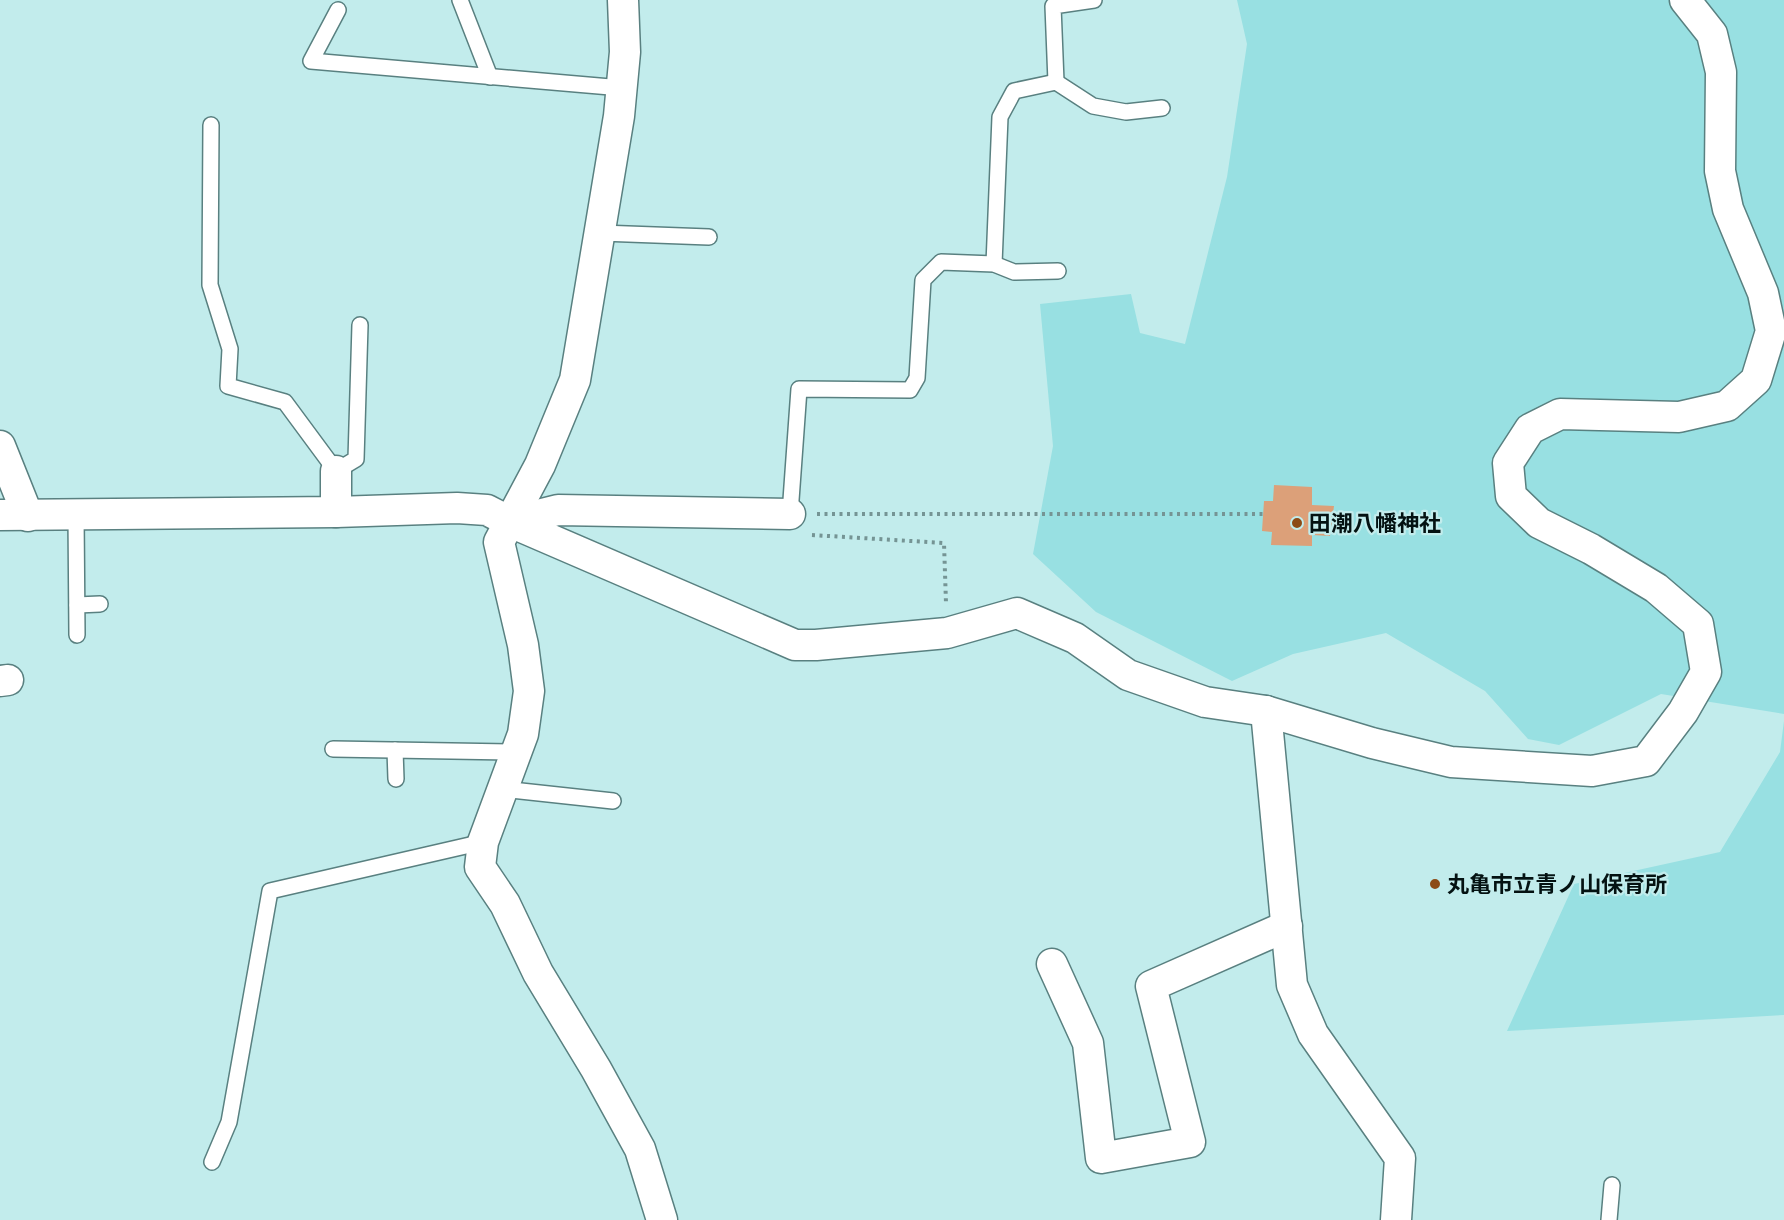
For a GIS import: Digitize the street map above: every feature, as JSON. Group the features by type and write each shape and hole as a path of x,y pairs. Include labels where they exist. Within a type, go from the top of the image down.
{"street":[{"path":"623,0 625,52 619,116 575,380 540,465 499,542 523,645 529,691 523,734 483,842 480,867 505,904 538,973 596,1069 639,1149 662,1220"},
{"path":"0,446 14,516 336,512 457,508 487,510 795,645 947,633 1017,614 1075,638 1128,675 1205,702 1266,711 1372,743 1451,762 1592,771 1646,761 1683,712 1706,672 1698,624 1656,588 1591,549 1539,523 1511,495 1508,463 1530,429 1560,414 1679,417 1727,406 1756,381 1771,331 1763,293 1728,209 1720,171 1721,72 1712,34 1685,0"},
{"path":"336,471 336,512"},
{"path":"510,522 558,510 790,514"},
{"path":"1266,711 1292,985 1313,1034 1400,1158 1396,1220"},
{"path":"1052,964 1088,1043 1101,1158 1190,1142 1151,987 1287,926"}],"lane":[{"path":"460,0 490,76"},
{"path":"1056,82 1053,6 1094,0"},
{"path":"338,10 310,61 622,88"},
{"path":"994,264 1000,117 1014,91 1056,82 1093,106 1125,112 1162,108"},
{"path":"211,125 210,285 230,349 228,386 285,402 336,471 356,459 360,325"},
{"path":"601,233 709,237"},
{"path":"790,514 799,389 910,390 918,378 923,280 941,262 994,264 1014,272 1058,271"},
{"path":"76,515 77,635"},
{"path":"77,605 100,604"},
{"path":"333,749 516,752"},
{"path":"395,750 396,779"},
{"path":"502,789 613,801"},
{"path":"212,1162 229,1122 270,891 483,842"},
{"path":"1609,1220 1612,1185"}],"path":[{"path":"947,633 944,543 791,533 790,514 1263,514"}],"shaded area":[{"path":"1237,0 1784,0 1784,714 1661,694 1559,745 1528,739 1485,691 1386,633 1293,654 1232,681 1096,612 1033,554 1053,446 1040,304 1131,294 1140,333 1185,344 1227,177 1247,44"},
{"path":"1784,721 1784,1015 1507,1031 1574,884 1720,852 1780,752"}],"building":[{"name":"田潮八幡神社","path":"1274,485 1312,487 1312,505 1334,506 1330,536 1312,535 1312,546 1271,545 1272,532 1262,531 1264,501 1273,501"}],"place":[{"name":"田潮八幡神社","path":"1297,523"},
{"name":"丸亀市立青ノ山保育所","path":"1435,884"}]}
